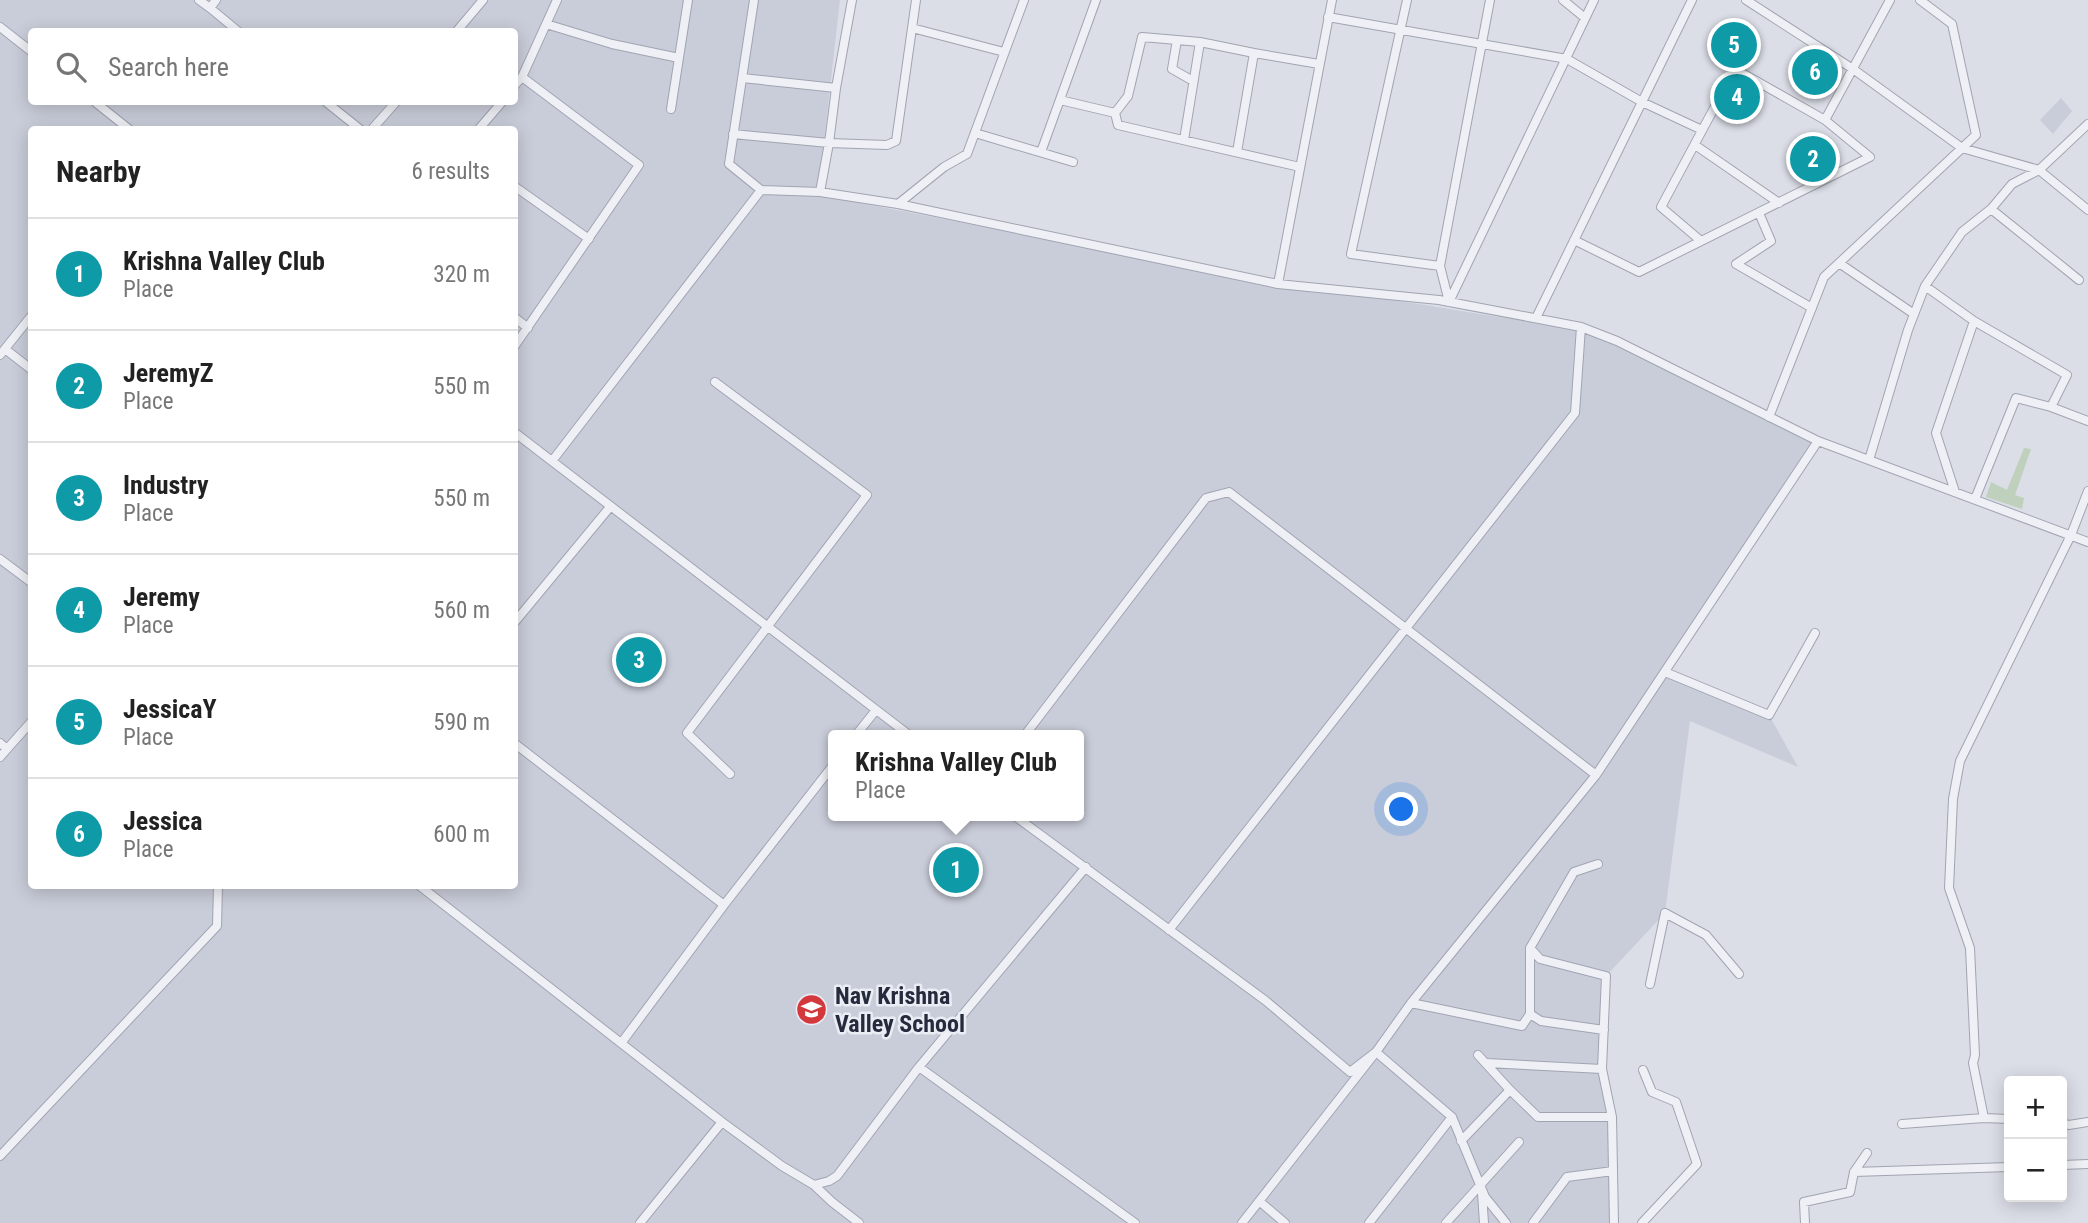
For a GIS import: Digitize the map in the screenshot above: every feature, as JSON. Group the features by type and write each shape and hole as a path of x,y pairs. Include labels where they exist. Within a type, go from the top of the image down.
{"street":[{"path":"199,0 234,28"},
{"path":"210,8 216,0"},
{"path":"459,28 483,0"},
{"path":"518,82 557,0"},
{"path":"671,109 688,0"},
{"path":"754,0 729,164 761,190 820,192 898,204 1278,284 1450,302 1581,327 1616,341 1818,441 2088,542"},
{"path":"820,192 852,0"},
{"path":"733,134 829,143 887,145 896,141 916,0"},
{"path":"898,204 944,167 967,154 1024,0"},
{"path":"1041,152 1096,0"},
{"path":"1278,284 1332,0"},
{"path":"1407,0 1351,254 1440,266"},
{"path":"1450,302 1440,266 1490,0"},
{"path":"1563,0 1585,18"},
{"path":"1450,302 1594,0"},
{"path":"1536,318 1692,0"},
{"path":"1746,0 1853,69 1962,148 2039,170 2088,210"},
{"path":"1825,120 1890,0"},
{"path":"1769,417 1824,277 1976,135 1952,24 1920,0"},
{"path":"1328,17 1567,58 1642,102 1702,130"},
{"path":"546,24 612,44 679,58"},
{"path":"0,27 28,49"},
{"path":"912,28 1004,52"},
{"path":"1115,113 1128,96 1142,37 1200,43 1320,64"},
{"path":"1177,40 1172,69 1194,81"},
{"path":"1184,140 1200,43"},
{"path":"1237,152 1254,52"},
{"path":"1574,240 1639,272 1870,157 1825,120 1735,69 1661,207 1700,241"},
{"path":"518,342 639,166 522,77"},
{"path":"742,78 836,88"},
{"path":"1060,100 1115,113"},
{"path":"98,105 125,126"},
{"path":"330,105 356,126"},
{"path":"375,126 393,105"},
{"path":"481,126 499,105"},
{"path":"1115,113 1118,125 1300,167"},
{"path":"1869,460 1925,286 1962,232 1991,209 2012,184 2039,170 2088,124"},
{"path":"975,133 1073,162"},
{"path":"1695,145 1779,203"},
{"path":"518,189 589,239"},
{"path":"552,461 761,190"},
{"path":"1991,209 2079,280"},
{"path":"1759,213 1771,241 1736,264 1812,308"},
{"path":"1839,263 1914,314"},
{"path":"1925,286 1974,321 2067,375 2051,407"},
{"path":"28,320 2,352 28,368"},
{"path":"518,320 528,328"},
{"path":"1955,492 1936,433 1974,321"},
{"path":"1169,930 1575,413 1581,327"},
{"path":"715,382 867,495 687,733 730,774"},
{"path":"1975,499 2016,398 2088,421"},
{"path":"518,435 903,730"},
{"path":"1242,1223 1412,1003 1596,775 1818,441"},
{"path":"1983,1118 1973,1063 1975,1055 1970,948 1948,888 1953,799 1960,761 2071,535 2088,491"},
{"path":"1029,730 1206,498 1229,492 1596,775"},
{"path":"518,619 610,507"},
{"path":"0,559 28,580"},
{"path":"1665,672 1769,715 1815,632"},
{"path":"860,730 876,709"},
{"path":"0,757 4,746 28,725"},
{"path":"518,746 724,905"},
{"path":"622,1042 828,772"},
{"path":"1022,821 1266,1001 1350,1072 1376,1052"},
{"path":"1412,1003 1522,1026 1530,1014 1530,948 1574,872 1598,864"},
{"path":"814,1185 837,1176 919,1067 1086,867"},
{"path":"0,1156 217,926 218,889"},
{"path":"423,889 722,1122 782,1166 814,1185 859,1223"},
{"path":"1650,984 1665,914 1706,935 1739,974"},
{"path":"1530,948 1540,959 1606,976 1602,1069 1612,1117 1614,1223"},
{"path":"1530,1014 1541,1021 1604,1030"},
{"path":"1376,1052 1452,1117 1485,1197 1506,1223"},
{"path":"1478,1055 1538,1116 1612,1117"},
{"path":"1487,1063 1602,1069"},
{"path":"919,1067 1135,1223"},
{"path":"1642,1223 1697,1164 1676,1102 1652,1092 1643,1070"},
{"path":"1461,1141 1510,1090"},
{"path":"1369,1223 1452,1117"},
{"path":"1902,1124 2004,1119"},
{"path":"640,1223 722,1122"},
{"path":"2067,1124 2088,1122"},
{"path":"1446,1223 1481,1188 1519,1142"},
{"path":"1805,1223 1804,1202 1850,1192 1854,1172 1867,1153"},
{"path":"2067,1165 2088,1164"},
{"path":"1854,1172 2004,1167"},
{"path":"1532,1223 1567,1177 1613,1171"},
{"path":"1481,1188 1484,1223"},
{"path":"1259,1201 1285,1223"}],"shaded area":[{"path":"0,0 840,0 818,195 1205,269 1596,333 1818,441 1665,671 1769,715 1798,767 1690,721 1665,913 1606,976 1604,1030 1614,1223 0,1223"},
{"path":"2061,98 2072,111 2053,134 2040,120"}],"green space":[{"path":"2024,448 2031,449 2015,495 2024,498 2022,509 1986,497 1991,482 2007,490"}],"place":[{"name":"JessicaY","path":"1734,45"},
{"name":"Jessica","path":"1815,72"},
{"name":"Jeremy","path":"1737,97"},
{"name":"JeremyZ","path":"1813,159"},
{"name":"Industry","path":"639,660"},
{"name":"Krishna Valley Club","path":"956,870"},
{"name":"Nav Krishna Valley School","path":"812,1010"}]}
